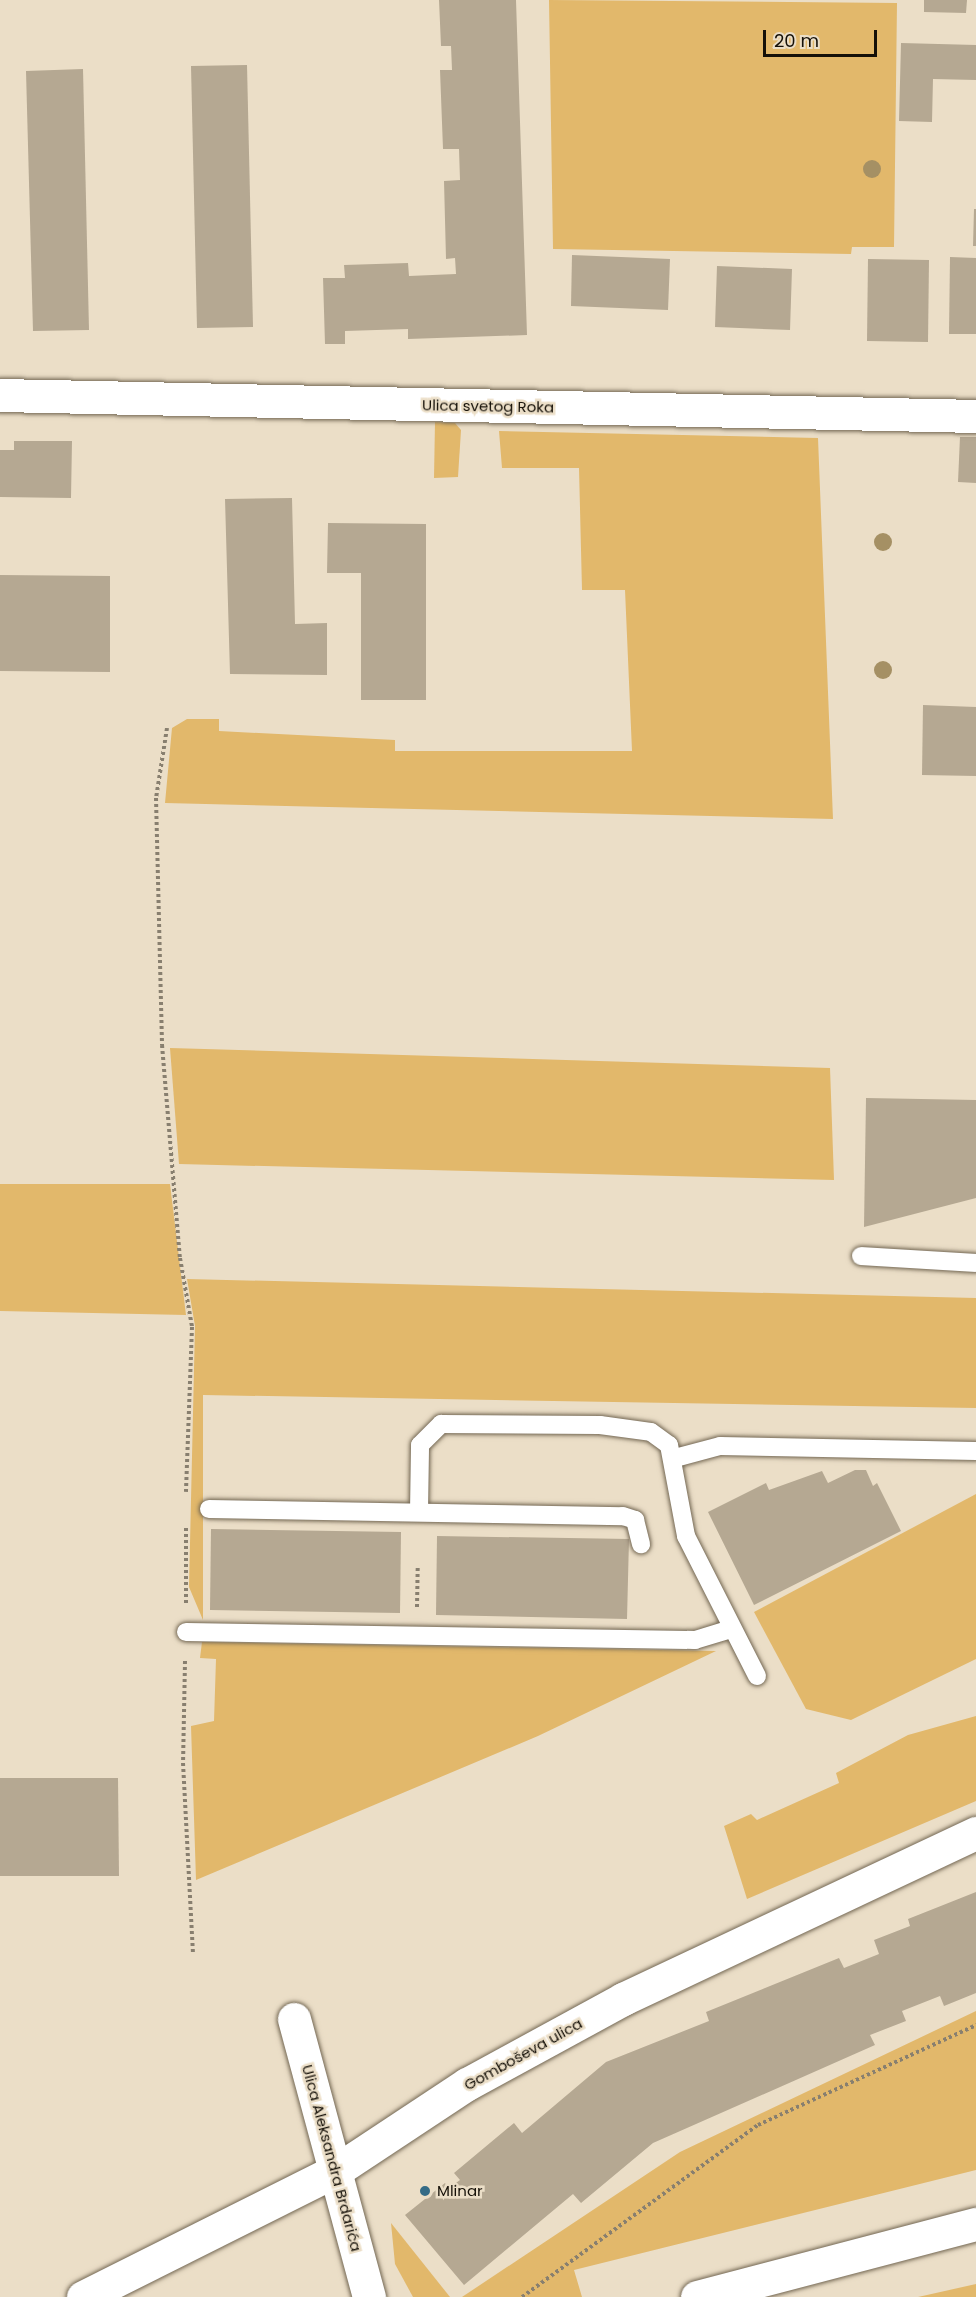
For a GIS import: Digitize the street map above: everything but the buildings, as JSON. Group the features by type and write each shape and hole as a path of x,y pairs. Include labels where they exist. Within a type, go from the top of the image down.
{"street":[{"name":"Ulica svetog Roka","path":"0,395 976,416"},
{"name":"Gomboševa ulica","path":"83,2297 337,2170 515,2056 976,1833"},
{"name":"Ulica Aleksandra Brdarića","path":"294,2019 337,2170 369,2297"},
{"path":"697,2297 976,2224"}],"lane":[{"path":"861,1256 976,1263"},
{"path":"419,1512 420,1445 441,1424 637,1428 662,1437 675,1458 686,1536 757,1676"},
{"path":"675,1458 720,1446 976,1451"},
{"path":"210,1509 623,1516 635,1520 641,1544"},
{"path":"186,1632 695,1640 732,1629"}],"path":[{"path":"167,728 156,798 162,1045 180,1258 192,1327 186,1497"},
{"path":"186,1519 183,1763 193,1955"},
{"path":"417,1606 418,1568"},
{"path":"522,2297 758,2125 976,2025"}],"shaded area":[{"path":"549,0 897,3 894,247 852,247 851,254 553,249"},
{"path":"435,422 455,423 461,430 458,477 434,478"},
{"path":"499,431 818,438 833,819 165,803 172,728 187,719 219,719 219,731 395,740 395,751 632,751 625,590 582,590 579,468 502,468"},
{"path":"170,1048 830,1068 834,1180 179,1164"},
{"path":"0,1184 170,1184 186,1315 0,1311"},
{"path":"187,1279 976,1298 976,1408 203,1395 203,1620 189,1587 195,1326"},
{"path":"976,1494 976,1659 851,1720 806,1709 754,1612"},
{"path":"202,1642 716,1651 538,1736 196,1880 191,1726 214,1721 216,1659 200,1658"},
{"path":"976,1716 976,1801 747,1899 724,1826 751,1814 757,1820 839,1783 836,1773 908,1735"},
{"path":"976,2011 976,2170 574,2270 582,2297 462,2297 680,2152"},
{"path":"391,2223 450,2297 413,2297 395,2264"},
{"path":"976,2284 976,2297 918,2297"}],"place":[{"name":"Mlinar","path":"425,2191"}]}
